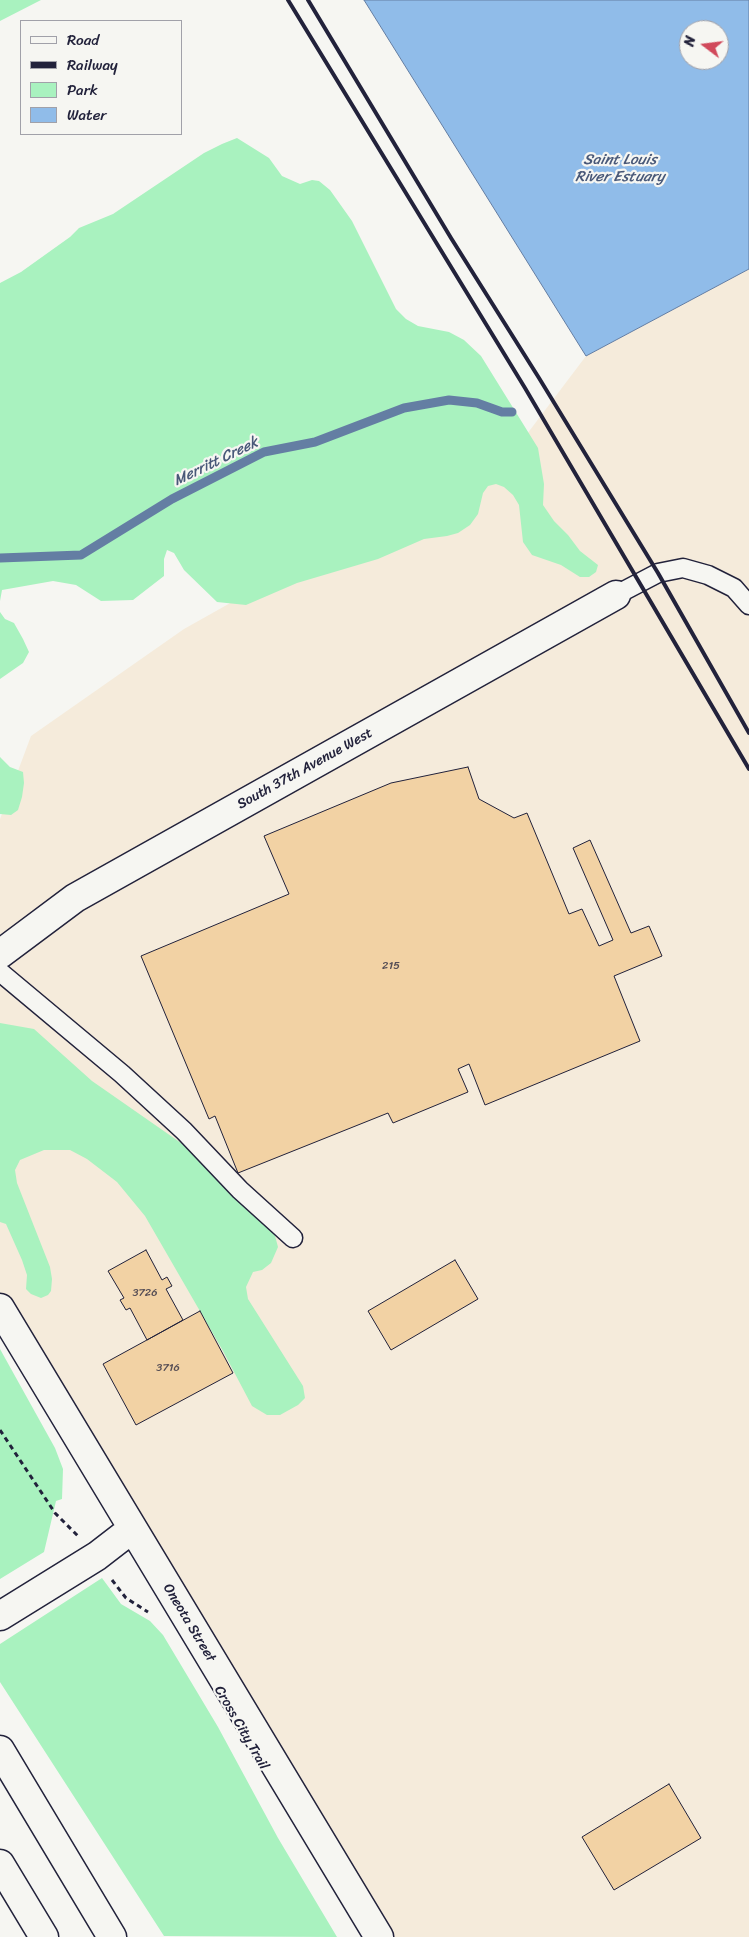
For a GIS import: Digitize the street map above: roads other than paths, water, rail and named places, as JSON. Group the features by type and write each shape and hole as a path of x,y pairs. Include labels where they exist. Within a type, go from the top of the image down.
{"main road":[{"name":"South 37th Avenue West","path":"0,954 75,898 616,595"},
{"name":"Oneota Street","path":"0,1308 378,1937"},
{"path":"0,1616 97,1556 132,1529"},
{"path":"0,1750 112,1937"},
{"path":"58,1847 132,1937"},
{"path":"0,1864 44,1937"}],"lane":[{"path":"616,595 658,573 682,568 708,575 734,588 749,606"},
{"path":"0,972 184,1131 240,1190 293,1238"}],"water":[{"name":"Saint Louis River Estuary","path":"364,0 749,0 749,269 586,356"}],"waterway":[{"name":"Merritt Creek","path":"0,558 81,555 172,499 264,452 315,442 404,408 449,400 477,403 502,412 512,412"}],"railway":[{"path":"288,0 525,388 749,769"},
{"path":"308,0 451,238 658,573 749,733"}]}
